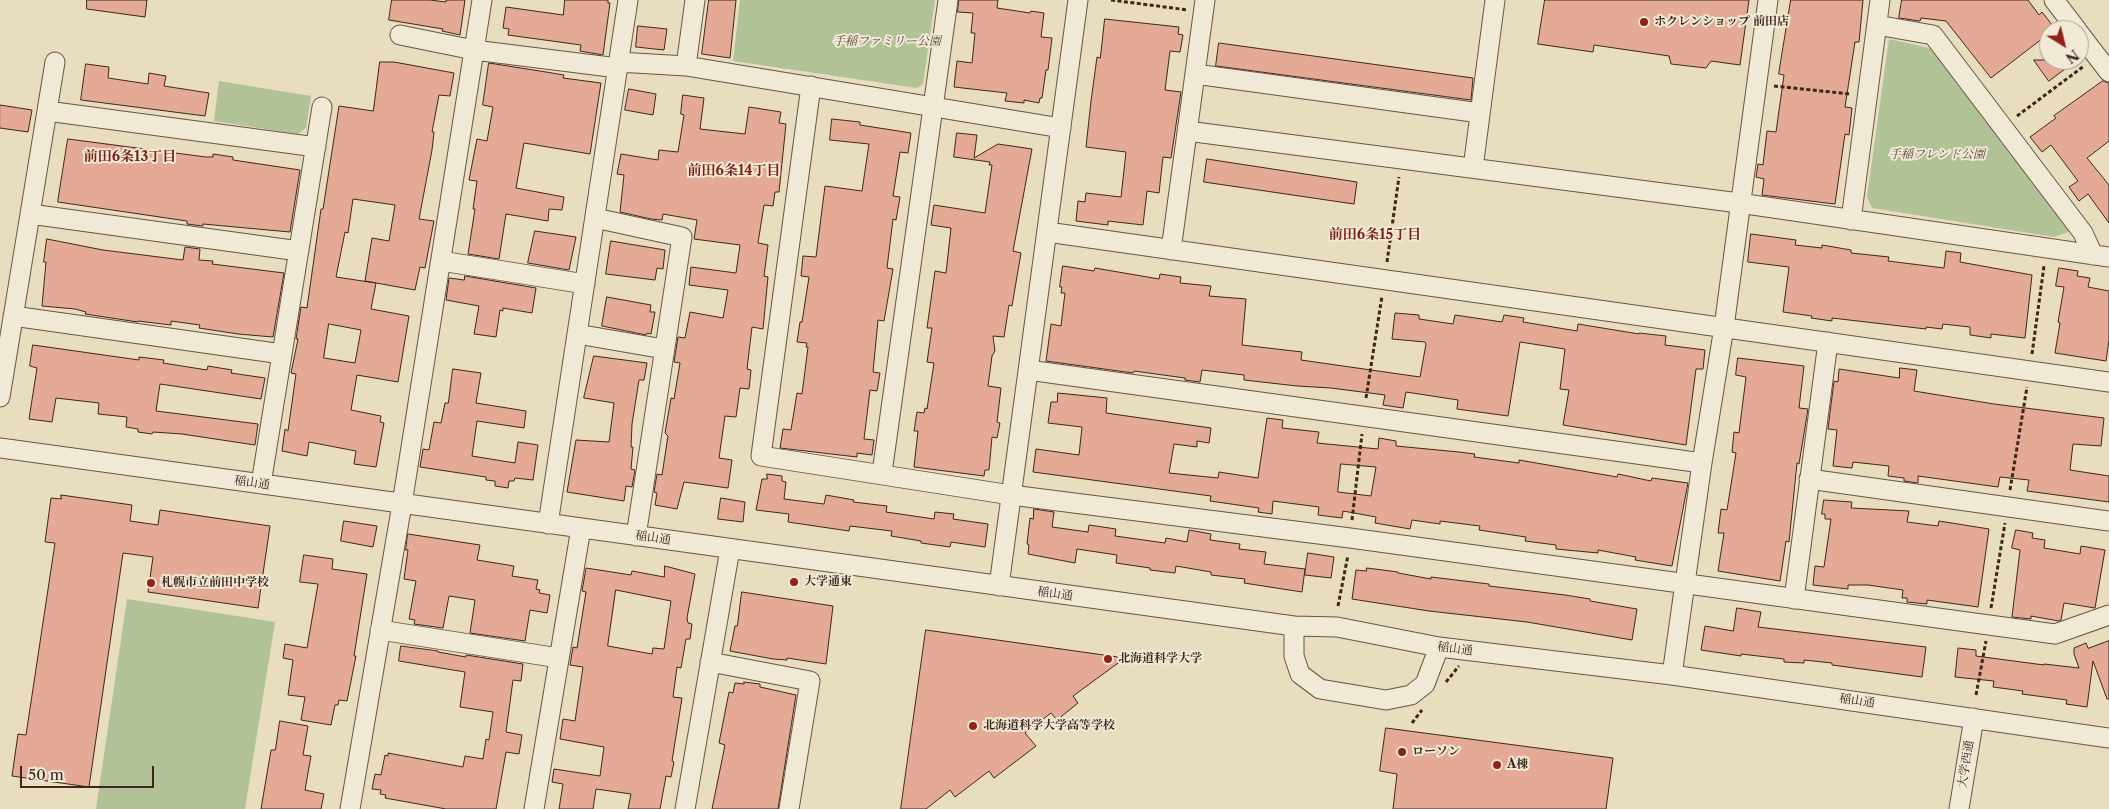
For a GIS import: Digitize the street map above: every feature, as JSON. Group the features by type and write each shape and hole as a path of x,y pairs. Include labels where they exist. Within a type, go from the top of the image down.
{"street":[{"path":"355,808 380,630 402,504 482,0"},
{"path":"548,524 628,0"},
{"path":"686,66 694,0"},
{"path":"882,474 948,0"},
{"path":"999,586 1078,0"},
{"path":"1473,168 1494,0"},
{"path":"1672,675 1702,463 1724,327 1739,204 1768,0"},
{"path":"1851,220 1880,0"},
{"path":"2054,0 2069,20"},
{"path":"1171,250 1204,6"},
{"path":"1877,25 1933,35 2101,256"},
{"path":"400,35 474,50 618,65 686,66 1061,128"},
{"path":"2089,46 2109,72"},
{"path":"0,397 55,62"},
{"path":"1195,74 1480,114"},
{"path":"811,86 761,456 1011,495 2055,634 2109,615"},
{"path":"261,484 322,107"},
{"path":"47,111 316,147"},
{"path":"1187,131 1739,204 2101,256"},
{"path":"30,214 299,251"},
{"path":"595,218 682,237 636,536"},
{"path":"1047,232 2109,382"},
{"path":"440,261 585,284"},
{"path":"13,316 282,354"},
{"path":"577,334 664,349"},
{"path":"1794,599 1828,342"},
{"path":"1028,370 1702,463"},
{"name":"稲山通","path":"0,448 1294,626 1337,627 1439,647 1672,675 2109,738"},
{"path":"1809,479 2109,521"},
{"path":"534,809 581,528"},
{"path":"685,809 730,549"},
{"path":"1294,626 1294,656 1300,674 1320,688 1386,700 1411,695 1425,684 1439,647"},
{"path":"380,630 560,658"},
{"path":"710,662 810,681 789,809"},
{"name":"大学西通","path":"1959,809 1974,718"}],"path":[{"path":"1111,0 1204,6"},
{"path":"2002,127 2097,56"},
{"path":"1756,84 1868,96"},
{"path":"1352,525 1364,416 1401,159"},
{"path":"1990,612 2030,371 2047,248"},
{"path":"1338,606 1349,547"},
{"path":"1976,695 1986,640"}],"green space":[{"name":"手稲ファミリー公園","path":"740,0 935,0 923,84 917,88 733,61"},
{"name":"手稲フレンド公園","path":"1889,39 1934,49 2074,230 2054,237 1872,208 1867,197"},
{"path":"219,81 311,96 306,128 298,134 214,121"},
{"path":"127,599 275,622 245,809 96,809"}],"building":[{"path":"87,0 147,0 145,17 87,9"},
{"path":"392,0 446,2 446,0 465,0 460,35 442,31 443,29 389,20"},
{"path":"565,0 608,0 608,3 610,3 603,55 580,51 581,45 508,35 509,29 503,28 506,7 563,15"},
{"path":"709,0 736,0 730,58 702,54"},
{"path":"959,0 998,0 997,8 1044,13 1041,37 1052,38 1048,70 1046,70 1042,98 1040,98 1039,103 1024,100 1024,103 1005,101 1007,93 954,87 957,61 972,63 975,33 971,33 973,13 958,12"},
{"name":"ホクレンショップ 前田店","path":"1545,0 1749,0 1740,65 1711,61 1706,68 1671,64 1669,56 1594,45 1593,52 1538,44"},
{"path":"1791,0 1863,0 1859,42 1855,42 1845,107 1852,108 1849,135 1845,134 1835,204 1762,195 1764,179 1756,177 1758,164 1763,165 1767,131 1776,132 1784,75 1779,74"},
{"path":"1902,0 2028,0 2039,15 2042,12 2048,20 2039,20 2039,41 1991,78 1946,21 1921,18 1920,21 1899,18"},
{"path":"1105,19 1179,27 1178,34 1183,35 1180,52 1170,51 1165,90 1181,92 1171,158 1163,157 1159,193 1147,191 1143,225 1108,221 1108,225 1076,221 1078,201 1085,202 1086,193 1121,197 1126,152 1086,147 1097,57 1100,58"},
{"path":"638,26 667,29 664,50 636,47"},
{"path":"1219,43 1473,78 1471,100 1216,66"},
{"path":"2034,60 2039,60 2039,67"},
{"path":"380,62 394,62 454,73 450,96 439,95 432,132 434,132 432,150 419,219 434,221 425,268 420,267 415,290 365,281 372,238 389,241 395,205 353,199 348,233 345,232 336,277 376,283 371,309 409,316 398,382 357,375 351,410 381,416 380,422 384,423 376,467 354,464 356,451 309,442 307,456 282,451 285,429 288,431 296,374 291,373 298,339 296,339 301,307 307,308 321,209 323,209 339,106 373,111","holes":["329,324 361,330 355,363 324,358"]},
{"path":"489,63 564,75 563,78 601,83 590,154 524,143 516,188 564,197 562,210 549,209 548,221 506,214 499,259 468,254 477,181 469,180 477,139 487,141 493,107 483,105"},
{"path":"86,64 109,67 108,78 148,84 149,73 166,76 164,86 209,93 205,116 81,100"},
{"path":"2041,70 2064,70 2049,81"},
{"path":"2103,81 2109,83 2109,141 2087,158 2109,185 2109,223 2088,194 2079,201 2069,187 2078,181 2051,145 2042,152 2030,137 2056,118 2054,116"},
{"path":"629,89 656,94 653,115 625,110"},
{"path":"683,95 704,98 700,129 745,134 749,107 781,112 779,123 786,124 779,192 775,192 773,206 764,205 758,243 768,245 764,276 768,277 763,329 752,327 747,369 751,370 749,389 740,388 736,417 725,416 719,458 732,460 728,488 684,482 677,509 655,505 657,493 654,492 657,474 662,475 668,436 665,433 671,398 674,399 680,363 674,362 678,337 685,338 690,312 723,318 728,290 689,285 691,267 736,273 740,245 694,239 697,220 663,214 662,220 651,219 620,212 624,175 617,174 621,154 658,160 659,150 678,152 684,115 681,114"},
{"path":"0,105 32,110 28,132 0,128"},
{"path":"832,119 860,122 860,125 911,133 908,153 900,152 893,196 900,197 896,220 893,219 887,268 893,269 884,321 878,320 873,372 880,373 877,391 870,390 864,439 874,440 872,455 857,453 857,457 780,448 783,429 791,430 797,393 802,394 808,347 806,347 807,343 797,342 809,277 801,276 803,256 816,257 825,186 862,191 869,144 830,140"},
{"path":"957,133 977,135 974,158 998,144 1032,149 1013,251 1021,253 1012,306 1009,305 1004,337 993,336 995,351 992,356 988,386 1001,388 997,422 1000,423 997,438 992,437 989,470 985,470 984,476 914,467 918,431 914,431 917,412 924,413 925,408 927,409 934,363 927,362 932,328 927,328 935,271 946,273 951,228 931,225 934,205 985,213 992,165 989,165 990,162 954,157"},
{"path":"68,139 206,157 213,157 213,154 233,157 233,160 300,170 290,232 187,224 187,221 58,202"},
{"path":"1207,159 1357,182 1354,204 1204,182"},
{"path":"535,231 576,237 569,270 528,263"},
{"path":"1751,234 1796,240 1795,245 1822,248 1822,245 1851,250 1851,253 1889,257 1888,261 1944,268 1946,251 1961,253 1960,262 2032,275 2025,338 1991,334 1991,338 1970,335 1970,327 1943,324 1942,329 1926,327 1926,329 1832,318 1832,321 1783,312 1789,267 1748,262"},
{"path":"47,239 103,250 183,260 185,247 200,249 199,260 213,261 212,264 284,273 273,337 199,328 200,325 171,321 171,325 138,322 85,314 86,312 75,309 42,306"},
{"path":"611,241 665,250 663,269 657,268 655,280 606,274"},
{"path":"1063,266 1094,271 1095,268 1159,279 1160,274 1181,277 1180,283 1211,286 1209,296 1246,299 1242,345 1302,352 1301,360 1420,377 1426,344 1425,342 1392,339 1395,313 1419,315 1419,319 1453,324 1455,315 1502,322 1504,315 1524,318 1523,322 1577,331 1578,324 1639,334 1666,336 1665,345 1705,350 1703,369 1696,369 1686,445 1563,425 1569,390 1560,389 1565,349 1520,342 1508,416 1457,409 1458,400 1406,392 1403,408 1383,405 1385,395 1244,380 1244,375 1202,370 1200,382 1134,371 1133,373 1046,361 1051,324 1061,326 1065,293 1061,293 1062,287 1060,287"},
{"path":"2059,268 2078,271 2077,276 2090,278 2088,287 2109,291 2109,340 2106,361 2055,353 2064,287 2056,286"},
{"path":"465,276 536,288 532,313 503,308 503,311 500,310 496,337 474,334 479,306 446,300 449,278 464,280"},
{"path":"607,297 651,305 650,312 655,312 651,334 647,333 646,335 602,326"},
{"path":"33,345 139,360 139,357 164,360 163,363 207,370 208,366 232,370 231,373 265,378 261,399 160,384 156,411 258,424 255,445 182,434 138,432 138,429 126,427 127,417 98,414 99,403 56,398 52,422 29,419 37,368 30,366"},
{"path":"594,356 647,363 644,380 639,380 632,424 631,447 633,447 631,469 635,470 632,487 626,486 624,501 567,492 576,440 609,442 614,403 584,398"},
{"path":"1738,358 1804,366 1799,408 1808,409 1799,464 1797,463 1789,542 1786,541 1780,581 1718,571 1724,533 1718,533 1721,509 1727,510 1736,453 1732,452 1734,432 1739,433 1746,377 1736,375"},
{"path":"1900,368 1917,370 1914,391 1994,404 2104,418 2101,446 2073,444 2070,470 2109,476 2109,502 2027,491 2029,480 2000,477 1998,487 1918,476 1918,483 1904,481 1904,478 1888,476 1889,466 1853,462 1852,468 1833,466 1837,430 1828,429 1834,381 1838,382 1839,369 1899,378"},
{"path":"453,369 481,373 476,403 526,411 524,428 477,421 472,456 515,463 518,442 538,445 533,480 515,478 514,481 509,481 508,488 495,486 495,481 486,480 486,477 420,467 423,449 429,450 434,422 441,423 445,403 448,403"},
{"path":"1058,393 1107,398 1106,413 1211,428 1209,443 1197,441 1197,447 1174,444 1169,473 1218,478 1219,472 1258,478 1267,418 1283,420 1282,428 1319,432 1317,443 1378,449 1379,438 1396,441 1396,446 1475,454 1474,457 1519,463 1519,460 1617,477 1618,474 1651,481 1652,478 1688,483 1672,566 1635,560 1636,557 1598,550 1598,553 1556,549 1556,545 1525,541 1526,537 1479,530 1480,526 1440,521 1440,524 1412,520 1410,529 1375,523 1376,517 1343,511 1342,518 1318,515 1319,507 1273,501 1272,514 1258,512 1259,508 1210,501 1211,496 1033,472 1036,449 1079,455 1082,427 1048,423 1051,402 1057,402","holes":["1341,464 1376,467 1371,496 1338,492"]},
{"path":"767,474 782,476 782,481 786,482 784,499 824,504 826,495 854,500 853,502 887,506 886,512 934,519 935,512 954,514 953,519 988,524 985,547 951,542 950,547 891,536 892,531 850,526 849,531 788,522 789,514 756,510 762,479 767,479"},
{"path":"61,495 132,505 130,521 158,525 160,510 270,526 258,608 148,592 153,557 123,553 89,787 12,776 18,734 26,735 55,543 45,542 51,498 61,499"},
{"path":"721,498 745,502 743,522 718,519"},
{"path":"1824,500 1852,502 1851,508 1909,511 1907,522 1938,526 1939,521 1989,529 1978,607 1927,600 1927,604 1907,602 1907,598 1902,598 1903,590 1868,585 1848,585 1848,589 1813,585 1815,566 1824,567 1831,519 1825,519 1825,514 1822,514"},
{"path":"1034,509 1054,512 1052,527 1088,532 1089,525 1116,529 1115,536 1165,543 1166,538 1187,542 1189,530 1211,534 1210,540 1240,544 1239,549 1266,552 1264,564 1305,569 1302,592 1244,583 1245,579 1211,575 1211,572 1176,566 1175,573 1150,570 1150,568 1116,563 1117,555 1077,549 1075,563 1028,554 1029,545 1027,544 1030,518 1033,519"},
{"path":"344,521 377,526 373,547 341,541"},
{"path":"2016,530 2033,533 2032,538 2045,540 2044,548 2080,554 2081,546 2105,550 2095,608 2064,603 2061,620 2059,621 2031,616 2031,619 2012,617 2020,550 2012,548"},
{"path":"408,534 480,545 477,560 514,566 512,576 538,580 536,589 540,590 539,593 550,595 547,613 530,610 525,641 470,633 475,600 449,596 443,628 414,624 415,620 409,619 416,581 404,579"},
{"path":"1308,553 1334,557 1331,578 1305,575"},
{"path":"304,555 333,559 332,569 367,574 354,656 356,656 347,701 339,700 338,705 335,705 331,725 301,720 305,697 288,695 293,660 283,658 285,644 307,648 318,584 300,582"},
{"path":"665,566 695,574 687,618 688,623 692,624 690,639 686,639 681,668 677,667 673,697 682,698 672,761 674,762 671,777 666,776 660,809 628,809 631,794 596,789 593,809 559,809 563,784 552,782 554,769 600,776 604,747 560,739 563,719 575,721 583,667 570,665 573,647 577,648 586,592 582,591 586,568 631,575 632,571 664,577","holes":["616,590 671,601 664,649 653,648 652,654 608,646"]},
{"path":"1367,568 1431,579 1431,577 1565,595 1637,609 1632,640 1527,622 1429,611 1352,599 1356,570 1366,571"},
{"path":"742,592 833,606 826,664 787,658 787,660 773,659 730,651 735,626 737,626"},
{"path":"1737,608 1761,612 1758,627 1926,647 1922,677 1832,665 1832,663 1804,660 1804,663 1784,662 1784,659 1741,654 1741,656 1701,650 1705,626 1733,631"},
{"name":"北海道科学大学高等学校","path":"926,630 1125,658 1073,696 1078,703 1057,720 1051,713 1025,733 1036,746 994,778 989,771 955,797 950,790 926,809 901,809"},
{"path":"2109,641 2109,699 2107,699 2093,661 2087,707 2066,704 2067,700 2022,694 2023,691 1993,687 1994,681 1955,677 1958,648 1976,650 1976,656 2079,668 2074,648 2086,643 2088,648"},
{"path":"401,646 523,664 521,681 513,680 506,732 522,735 519,754 506,752 496,809 446,809 385,798 386,795 380,794 381,790 372,789 375,774 381,775 385,755 388,756 388,753 463,767 465,756 483,759 486,739 489,740 493,712 460,707 465,672 399,661"},
{"path":"744,682 760,684 760,687 796,695 778,809 712,809 725,745 719,743 729,692 733,693 735,683 744,684"},
{"path":"280,721 308,726 303,755 311,756 305,790 324,794 321,809 261,809 271,750 275,750"},
{"name":"A棟","path":"1386,728 1613,758 1606,809 1393,809 1397,774 1380,771"}],"place":[{"name":"ホクレンショップ 前田店","path":"1644,22"},
{"name":"大学通東","path":"794,582"},
{"name":"札幌市立前田中学校","path":"151,583"},
{"name":"北海道科学大学","path":"1108,659"},
{"name":"北海道科学大学高等学校","path":"973,726"},
{"name":"ローソン","path":"1402,752"},
{"name":"A棟","path":"1497,765"}],"district":[{"name":"前田6条13丁目","path":"130,157"},
{"name":"前田6条14丁目","path":"734,171"},
{"name":"前田6条15丁目","path":"1375,235"}]}
